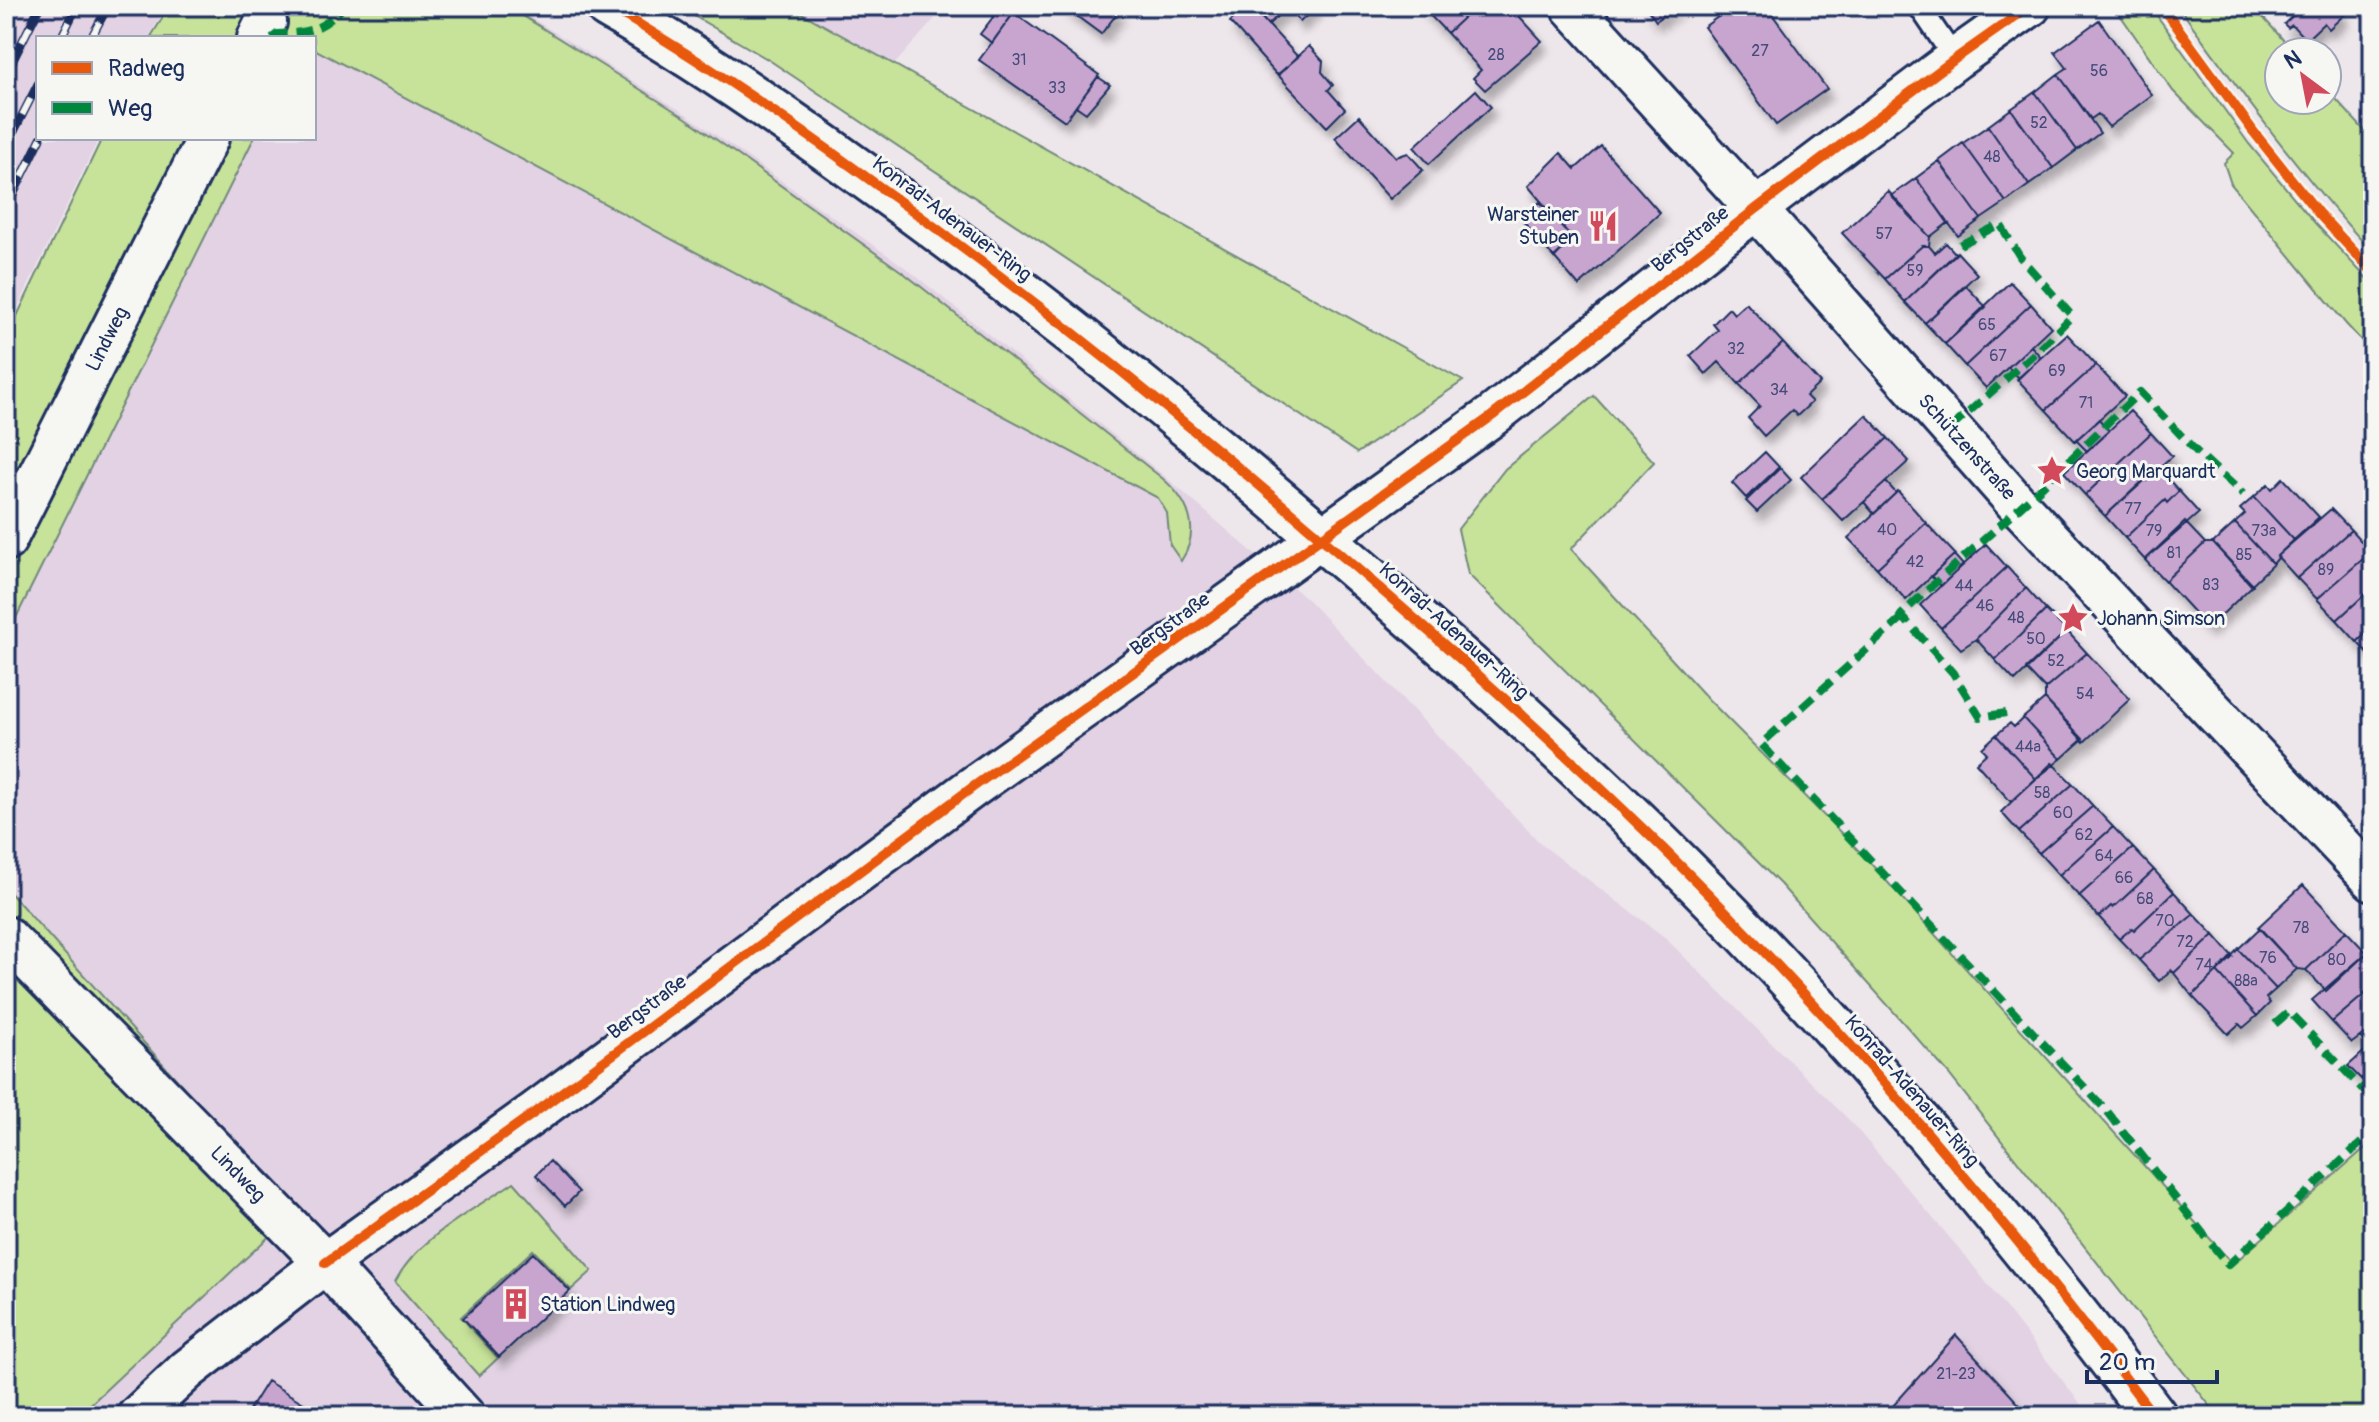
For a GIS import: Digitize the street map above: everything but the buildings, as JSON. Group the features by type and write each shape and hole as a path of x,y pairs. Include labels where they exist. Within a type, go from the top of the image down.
{"main road":[{"name":"Konrad-Adenauer-Ring","path":"608,6 791,123 1108,358 1322,537 1495,691 1665,851 1774,962 1900,1102 2108,1355 2154,1416"}],"street":[{"name":"Schützenstraße","path":"1571,6 2020,507 2373,880"},
{"name":"Bergstraße","path":"138,1416 187,1370 325,1263 534,1113 986,778 1492,416 1756,209 2030,6"},
{"name":"Lindweg","path":"6,540 207,140"},
{"name":"Lindweg","path":"6,937 325,1263 464,1416"}],"lane":[{"path":"1919,6 1955,59"}],"shaded area":[{"path":"6,6 167,6 149,36 36,36 36,140 98,140 6,332"},
{"path":"173,6 512,6 686,114 906,268 1163,475 1308,600 1542,845 1663,936 1849,1120 1967,1258 2090,1416 6,1416 6,345 104,140 316,140 316,36 154,36"},
{"path":"789,6 946,6 893,66"}],"green space":[{"path":"170,6 507,6 686,118 905,274 1162,478 1179,496 1189,516 1191,538 1181,561 1170,545 1167,513 1158,498 316,50 316,36 151,36"},
{"path":"677,6 789,6 1463,381 1357,453 769,60"},
{"path":"2114,6 2150,6 2249,144 2315,223 2373,285 2373,353 2231,184 2224,163 2234,153 2173,91"},
{"path":"2178,6 2253,6 2280,36 2263,36 2263,116 2343,116 2343,107 2373,140 2373,253 2296,163"},
{"path":"101,140 253,140 6,638 6,339"},
{"path":"1594,396 1654,462 1571,549 1709,700 1863,855 2233,1264 2373,1141 2373,1416 2218,1416 1948,1073 1780,884 1468,574 1458,529 1505,469"},
{"path":"6,888 295,1212 78,1416 6,1416"},
{"path":"514,1182 592,1271 571,1290 533,1250 461,1317 498,1358 479,1376 395,1282 405,1266 432,1238"}],"railway":[{"path":"6,14 10,6"},
{"path":"6,74 40,6"},
{"path":"62,36 77,6"},
{"path":"92,36 108,6"},
{"path":"6,147 36,88"},
{"path":"6,209 40,140"}],"marked path":[{"path":"274,36 314,29 344,6"},
{"path":"1951,428 2072,316 2020,257 2000,224 1960,245"},
{"path":"2006,713 1980,717 1953,673 1901,615 2140,392 2196,451 2243,494"},
{"path":"1903,617 1761,744 2107,1111 2228,1265 2373,1132"},
{"path":"2275,1024 2289,1012 2373,1100"}],"cycle path":[{"path":"608,6 795,126 1041,308 1294,514 1506,700 1709,894 1874,1071 2064,1299 2154,1416"},
{"path":"325,1263 534,1113 973,787 1492,416 1756,209 2030,6"},
{"path":"2162,6 2253,131 2319,214 2373,272"}],"place":[{"name":"Warsteiner Stuben","path":"1603,226"},
{"name":"Georg Marquardt","path":"2052,471"},
{"name":"Johann Simson","path":"2073,618"},
{"name":"Station Lindweg","path":"516,1304"}]}
